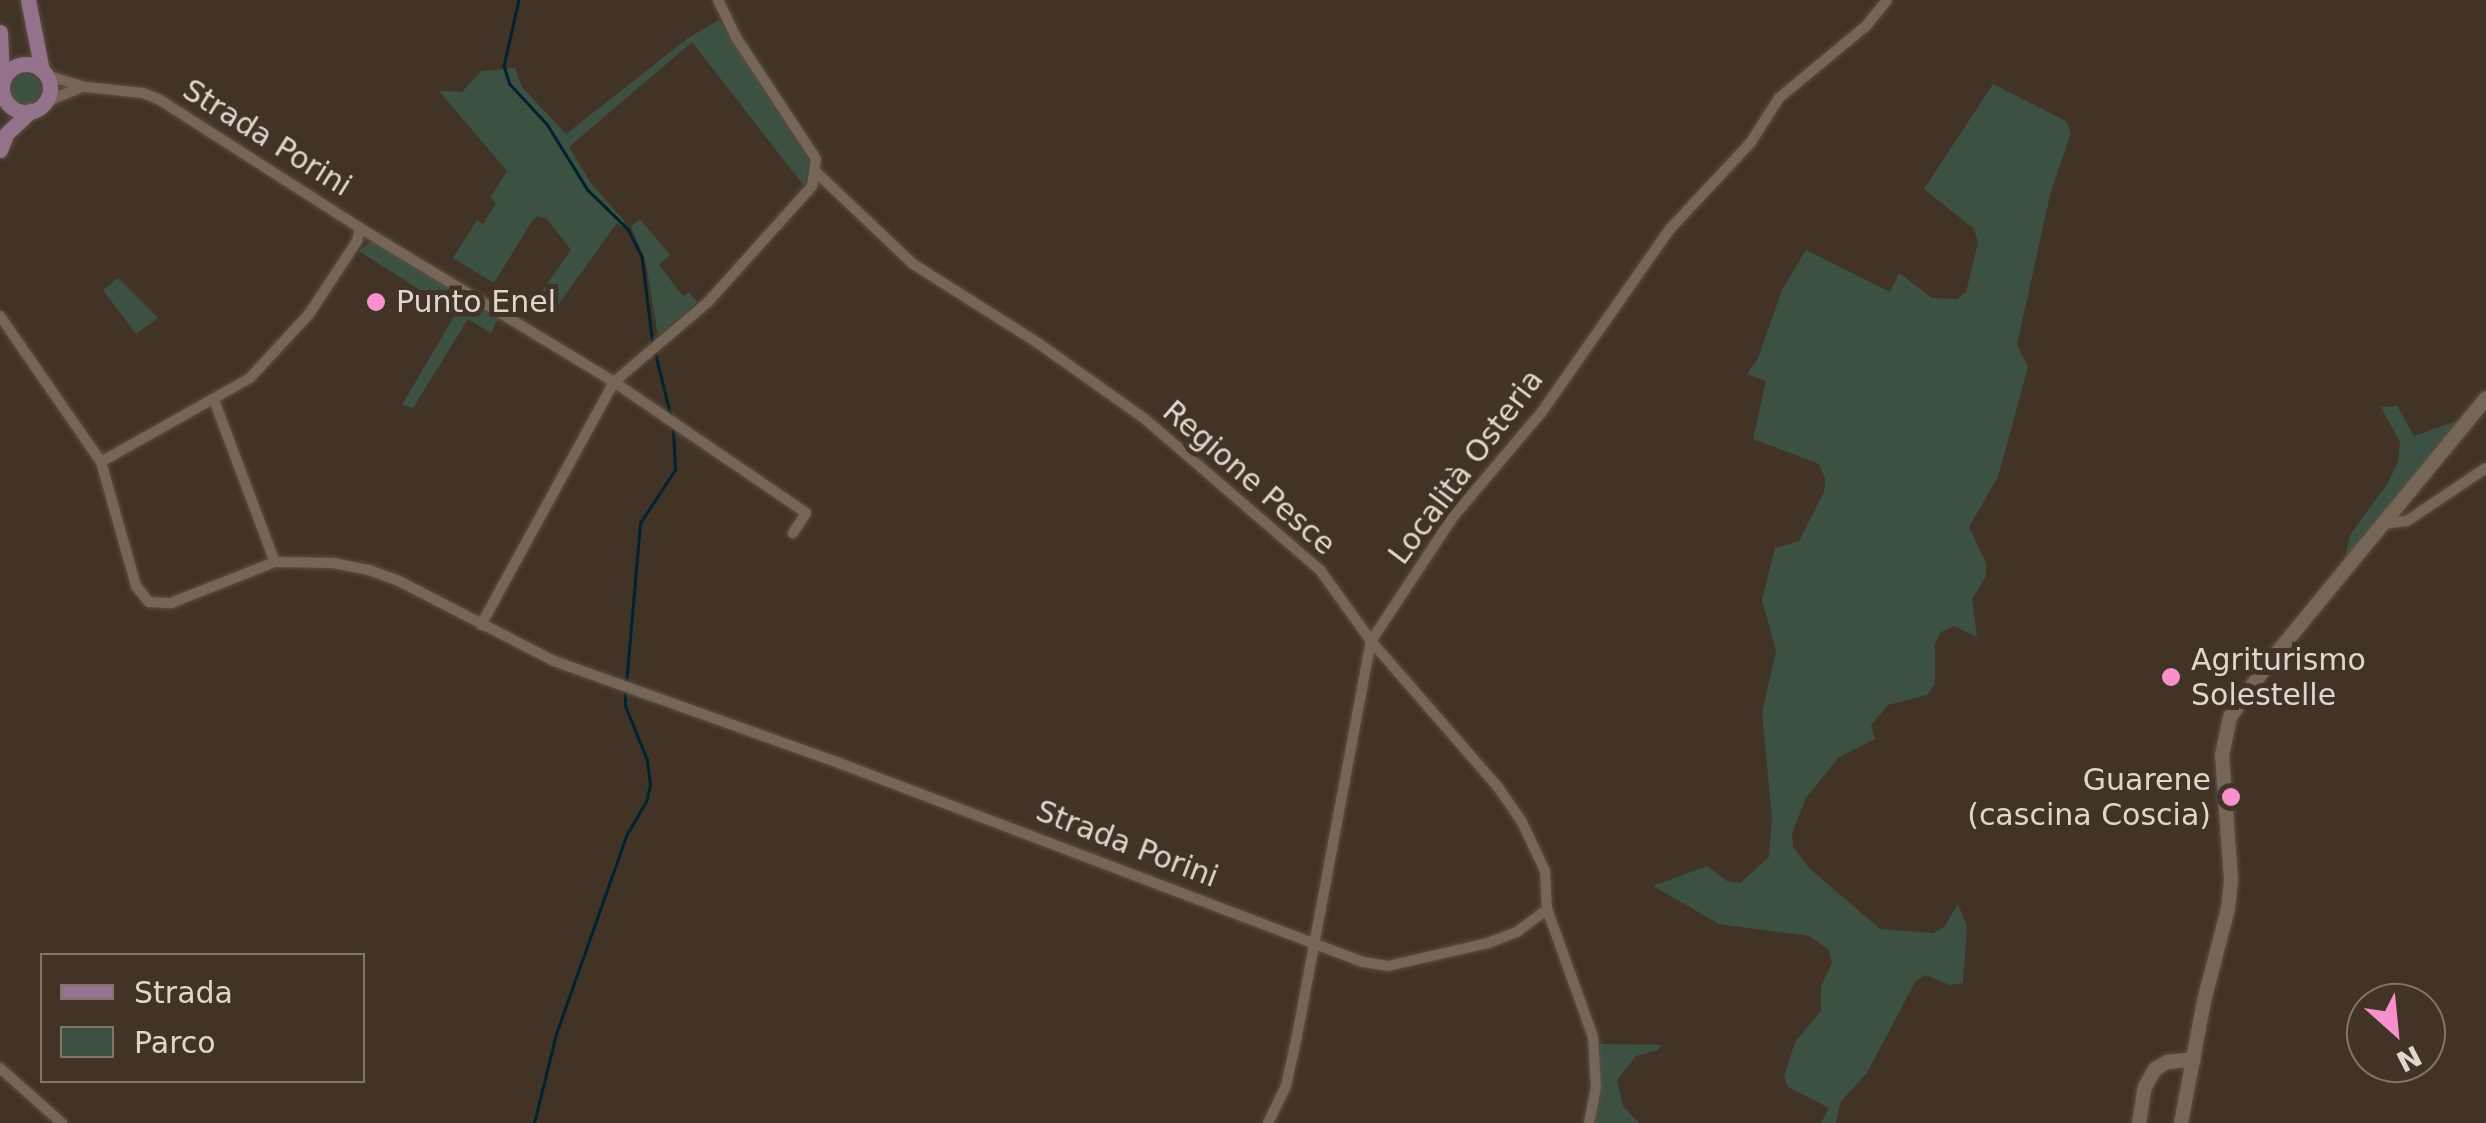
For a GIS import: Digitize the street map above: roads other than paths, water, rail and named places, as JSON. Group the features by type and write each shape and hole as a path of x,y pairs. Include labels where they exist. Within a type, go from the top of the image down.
{"main road":[{"path":"0,150 7,133 38,106 50,88 28,19 28,0"},
{"path":"0,32 1,93 16,109 38,106"},
{"path":"1,93 10,70 23,64 44,73"},
{"path":"2181,1123 2230,894 2222,756 2230,717 2486,398"},
{"path":"2139,1123 2145,1086 2155,1069 2167,1062 2194,1059"}],"street":[{"path":"481,624 614,382 708,302 812,186 816,159 736,37 718,0"},
{"name":"Località Osteria","path":"1268,1123 1286,1086 1371,641 1453,517 1542,413 1670,229 1751,142 1779,98 1866,26 1887,0"},
{"name":"Strada Porini","path":"44,73 86,88 143,93 160,100 360,228 614,382 806,512 792,532"},
{"name":"Strada Porini","path":"38,106 58,93 86,88"},
{"name":"Regione Pesce","path":"816,172 913,264 1054,355 1187,453 1320,570 1371,641 1498,787 1522,822 1545,871 1550,889 1547,909"},
{"name":"Strada Porini","path":"100,462 250,378 309,314 361,235 360,228"},
{"name":"Strada Porini","path":"0,316 100,462 136,586 150,602 171,603 275,562 321,562 369,570 554,661 1363,962 1388,966 1503,938 1547,909"},
{"path":"214,400 275,562"},
{"path":"2382,524 2407,521 2486,468"},
{"path":"1547,909 1593,1037 1596,1087 1589,1123"},
{"path":"0,1068 62,1123"}],"waterway":[{"path":"519,0 504,66 510,84 547,124 588,190 628,229 642,256 653,344"},
{"path":"655,351 671,416"},
{"path":"626,684 640,523 675,470 673,429"},
{"path":"534,1123 556,1034 626,836 646,802 650,785 647,760 625,706 625,692"}],"place":[{"name":"Punto Enel","path":"376,302"},
{"name":"Agriturismo Solestelle","path":"2171,677"},
{"name":"Guarene (cascina Coscia)","path":"2231,797"}]}
